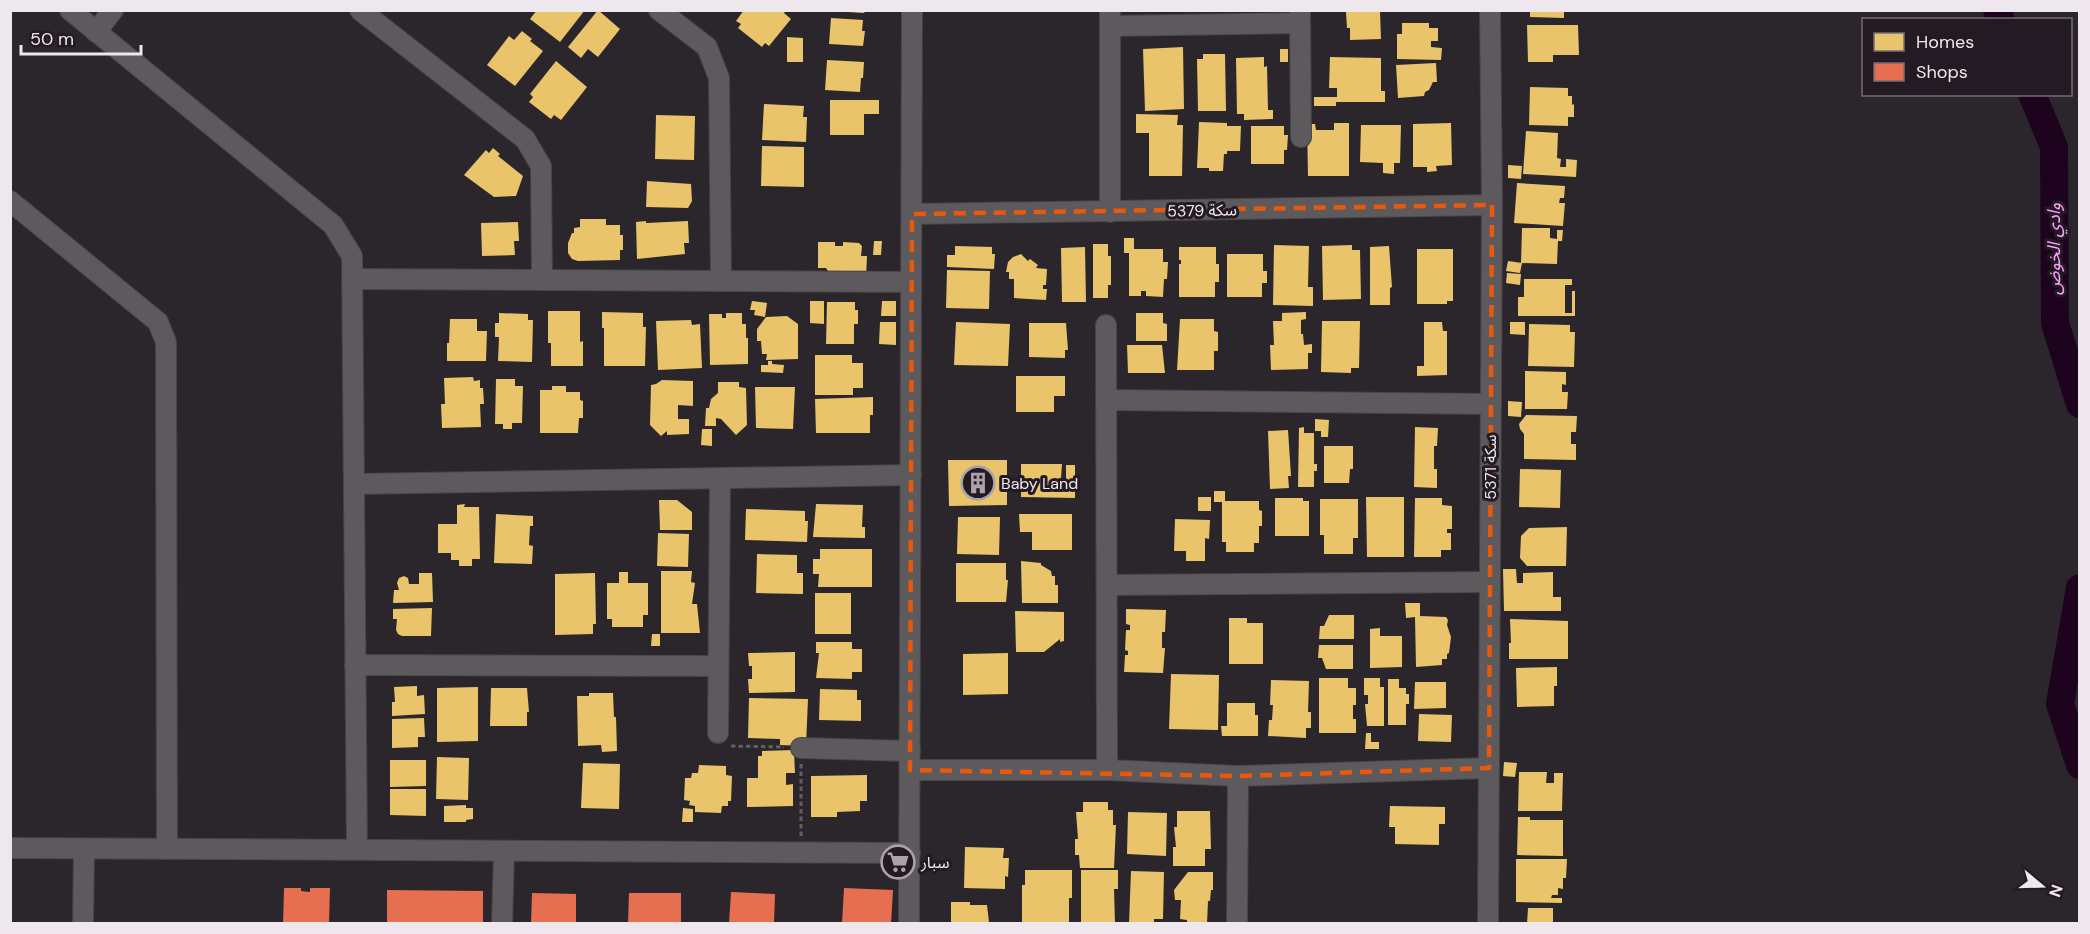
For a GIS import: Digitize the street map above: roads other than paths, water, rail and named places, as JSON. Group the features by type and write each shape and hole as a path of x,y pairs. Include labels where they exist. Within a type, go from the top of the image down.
{"street":[{"path":"70,10 333,225 352,256 357,850"},
{"path":"96,32 113,10"},
{"path":"360,10 525,139 541,166 542,280"},
{"path":"659,10 707,47 719,78 721,281"},
{"path":"909,924 912,10"},
{"name":"سكة 5371","path":"1488,924 1492,205 1490,10"},
{"path":"1110,212 1110,18 1300,17 1301,137"},
{"path":"10,201 158,322 166,342 167,849"},
{"name":"سكة 5379","path":"912,214 1492,205"},
{"path":"352,279 911,282"},
{"path":"1106,324 1107,770"},
{"path":"1106,400 1491,404"},
{"path":"354,484 911,475"},
{"path":"718,733 720,478"},
{"path":"1107,585 1490,582"},
{"path":"356,664 718,666"},
{"path":"801,748 910,760 1238,776 1489,768"},
{"path":"1237,924 1238,776"},
{"path":"10,848 910,853"},
{"path":"83,924 84,849"},
{"path":"502,924 504,851"}],"waterway":[{"name":"وادي الخوض","path":"1997,10 2000,18"},
{"name":"وادي الخوض","path":"2033,96 2054,147 2055,323 2080,404"},
{"name":"وادي الخوض","path":"2080,588 2060,704 2080,765"}],"place":[{"name":"Baby Land","path":"978,483"},
{"name":"سبار","path":"898,862"}]}
